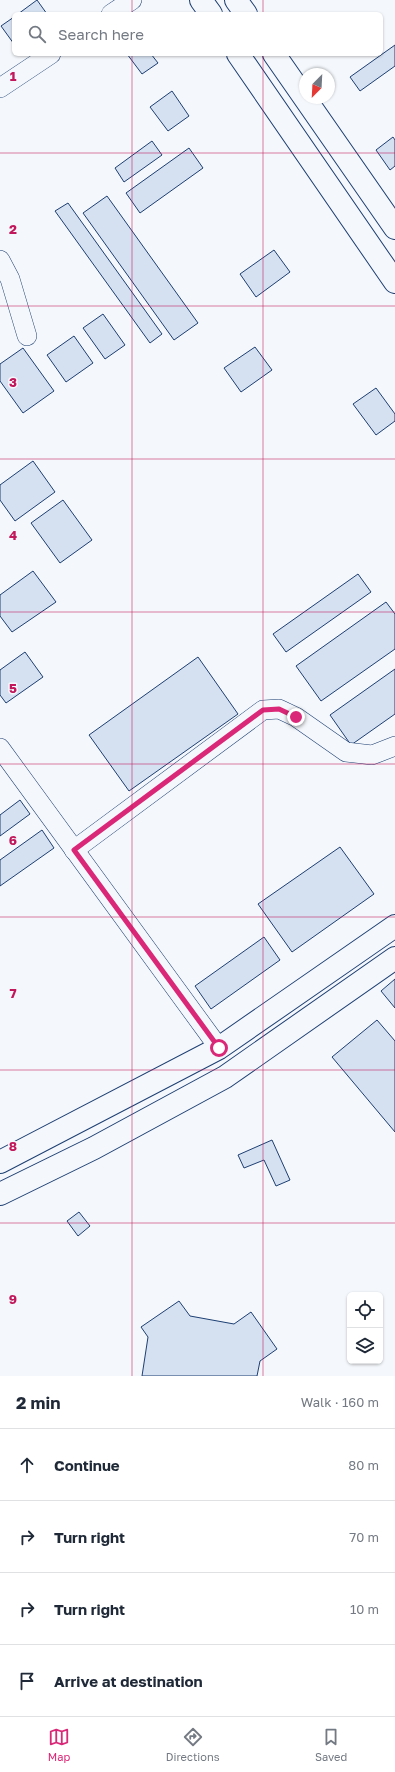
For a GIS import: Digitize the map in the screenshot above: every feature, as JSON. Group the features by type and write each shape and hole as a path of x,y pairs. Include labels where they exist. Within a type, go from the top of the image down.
{"street":[{"path":"114,12 132,0"},
{"path":"201,0 210,12"},
{"path":"236,0 245,12"},
{"path":"0,88 48,56"},
{"path":"239,56 395,282"},
{"path":"275,56 395,228"},
{"path":"328,184 353,168"},
{"path":"0,260 10,279 27,336"},
{"path":"74,850 263,710 279,709 296,717 346,752 372,755 395,746"},
{"path":"0,748 219,1048"},
{"path":"0,1162 219,1048 395,926"},
{"path":"0,1194 94,1148 224,1077 395,958"}],"building":[{"path":"37,0 46,12 21,12"},
{"path":"12,18 12,41 1,26"},
{"path":"395,45 395,66 360,91 350,77 380,56 383,56 383,54"},
{"path":"128,56 153,56 158,63 142,74"},
{"path":"172,91 189,116 168,131 150,107"},
{"path":"393,137 395,140 395,166 390,170 376,150"},
{"path":"152,141 162,155 124,182 115,168"},
{"path":"189,148 203,168 140,213 126,193"},
{"path":"107,196 198,323 174,340 83,213"},
{"path":"68,203 162,334 150,343 55,211"},
{"path":"274,250 290,272 256,297 240,274"},
{"path":"103,314 125,345 105,359 83,328"},
{"path":"74,336 93,363 66,382 47,355"},
{"path":"255,347 272,370 241,392 224,368"},
{"path":"23,348 54,391 23,413 0,381 0,364"},
{"path":"376,388 395,414 395,421 376,435 353,404"},
{"path":"33,461 55,492 15,521 0,500 0,485"},
{"path":"63,500 92,540 60,563 31,523"},
{"path":"33,571 56,602 12,632 0,616 0,595"},
{"path":"358,574 371,592 286,652 273,634"},
{"path":"386,602 395,614 395,649 321,701 296,666"},
{"path":"25,652 43,677 6,703 0,695 0,670"},
{"path":"198,657 238,714 129,791 89,735"},
{"path":"395,669 395,714 351,745 330,715"},
{"path":"20,800 30,814 0,836 0,815"},
{"path":"42,830 54,848 0,886 0,860"},
{"path":"340,847 374,894 292,952 258,904"},
{"path":"264,937 280,960 211,1009 195,986"},
{"path":"395,979 395,1008 381,991"},
{"path":"377,1020 395,1041 395,1132 332,1057"},
{"path":"272,1140 290,1180 276,1186 264,1160 244,1168 238,1155"},
{"path":"79,1212 90,1226 78,1236 67,1221"},
{"path":"179,1301 190,1316 234,1324 251,1312 277,1349 260,1361 257,1376 142,1376 148,1337 141,1327"}],"route":[{"path":"219,1048 74,850 263,710 279,709 296,717"}]}
